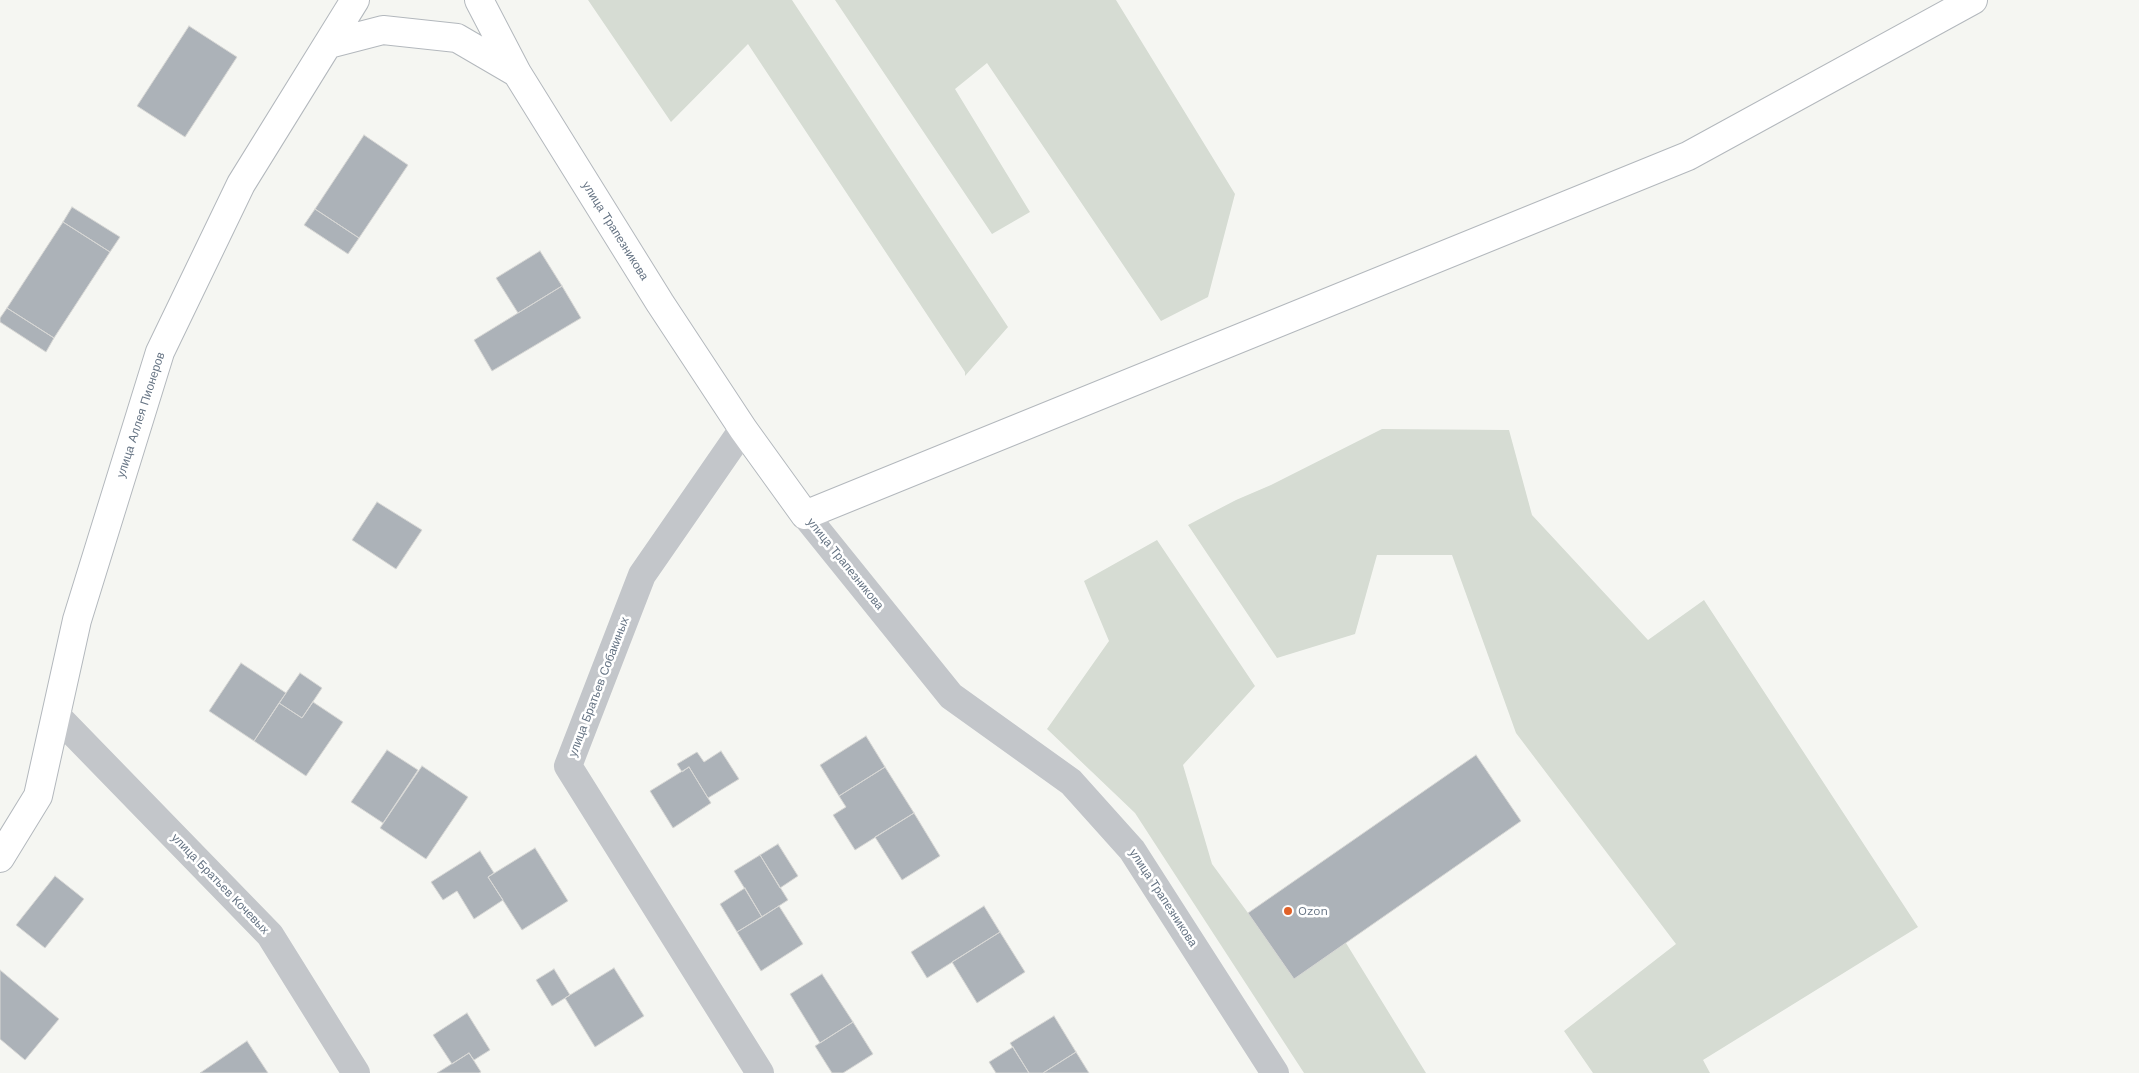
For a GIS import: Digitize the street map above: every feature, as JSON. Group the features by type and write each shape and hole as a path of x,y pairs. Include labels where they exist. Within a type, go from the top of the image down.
{"street":[{"name":"улица Аллея Пионеров","path":"0,858 38,796 78,620 160,352 241,184 355,0"},
{"name":"улица Трапезникова","path":"479,0 517,73 660,303 743,429 804,515 951,696 1071,782 1132,850 1275,1073"},
{"path":"804,515 1688,156 1973,0"},
{"path":"329,44 383,30 457,38 517,73"},
{"name":"улица Братьев Собакиных","path":"743,429 642,575 568,766 760,1073"},
{"name":"улица Братьев Кочевых","path":"57,716 270,936 356,1073"}],"shaded area":[{"path":"588,0 792,0 1008,327 965,376 965,372 748,44 671,122"},
{"path":"835,0 1116,0 1235,194 1208,297 1161,321 987,63 955,89 1030,212 992,234"},
{"path":"1382,429 1509,430 1532,515 1648,640 1704,600 1918,927 1703,1060 1710,1073 1593,1073 1564,1031 1676,944 1516,733 1452,555 1377,555 1355,634 1277,658 1188,525"},
{"path":"1157,540 1255,686 1183,765 1212,864 1248,913 1346,943 1426,1073 1304,1073 1135,813 1047,729 1109,641 1084,581"}],"building":[{"path":"189,26 237,57 185,137 137,106"},
{"path":"364,135 408,165 359,238 315,209"},
{"path":"72,207 120,237 110,252 63,222"},
{"path":"315,209 359,238 348,254 304,225"},
{"path":"63,222 110,252 54,338 7,308"},
{"path":"540,251 562,286 518,313 496,278"},
{"path":"562,286 581,318 492,371 474,340"},
{"path":"7,308 54,338 46,352 0,322 0,318"},
{"path":"377,502 422,530 396,569 352,540"},
{"path":"241,663 286,693 254,741 209,711"},
{"path":"300,673 322,688 302,718 279,703"},
{"path":"313,702 343,722 306,776 254,741 279,703 302,718"},
{"path":"866,736 885,767 839,796 820,765"},
{"path":"387,750 418,770 383,823 351,802"},
{"path":"721,751 739,779 708,798 689,767 682,772 677,764 697,752 704,762"},
{"path":"1476,755 1521,821 1294,979 1248,913"},
{"path":"422,766 468,797 426,859 380,828"},
{"path":"689,767 711,803 673,828 650,791"},
{"path":"885,767 914,813 855,850 833,815 846,807 839,796"},
{"path":"914,813 940,856 902,880 875,837"},
{"path":"778,844 798,876 780,888 760,855"},
{"path":"535,848 568,901 522,930 488,877"},
{"path":"480,851 494,873 488,877 503,900 474,919 457,891 443,900 431,882"},
{"path":"760,855 788,900 762,917 734,871"},
{"path":"55,876 84,899 45,948 16,925"},
{"path":"745,888 762,917 737,932 720,904"},
{"path":"779,906 803,944 761,971 737,932"},
{"path":"984,906 1000,932 927,978 911,952"},
{"path":"1000,932 1025,972 977,1003 952,962"},
{"path":"614,968 644,1016 595,1047 565,998"},
{"path":"554,969 570,995 552,1006 536,980"},
{"path":"0,970 59,1019 25,1060 0,1039"},
{"path":"822,974 853,1022 820,1043 790,994"},
{"path":"467,1013 490,1050 474,1060 469,1053 452,1064 433,1035"},
{"path":"1054,1016 1076,1052 1043,1073 1029,1073 1010,1043"},
{"path":"853,1022 873,1054 843,1073 832,1073 815,1046"},
{"path":"247,1041 268,1073 200,1073"},
{"path":"1013,1047 1029,1073 996,1073 989,1062"},
{"path":"1076,1052 1089,1073 1043,1073"},
{"path":"469,1053 481,1072 437,1073"}],"place":[{"name":"Ozon","path":"1288,911"}]}
